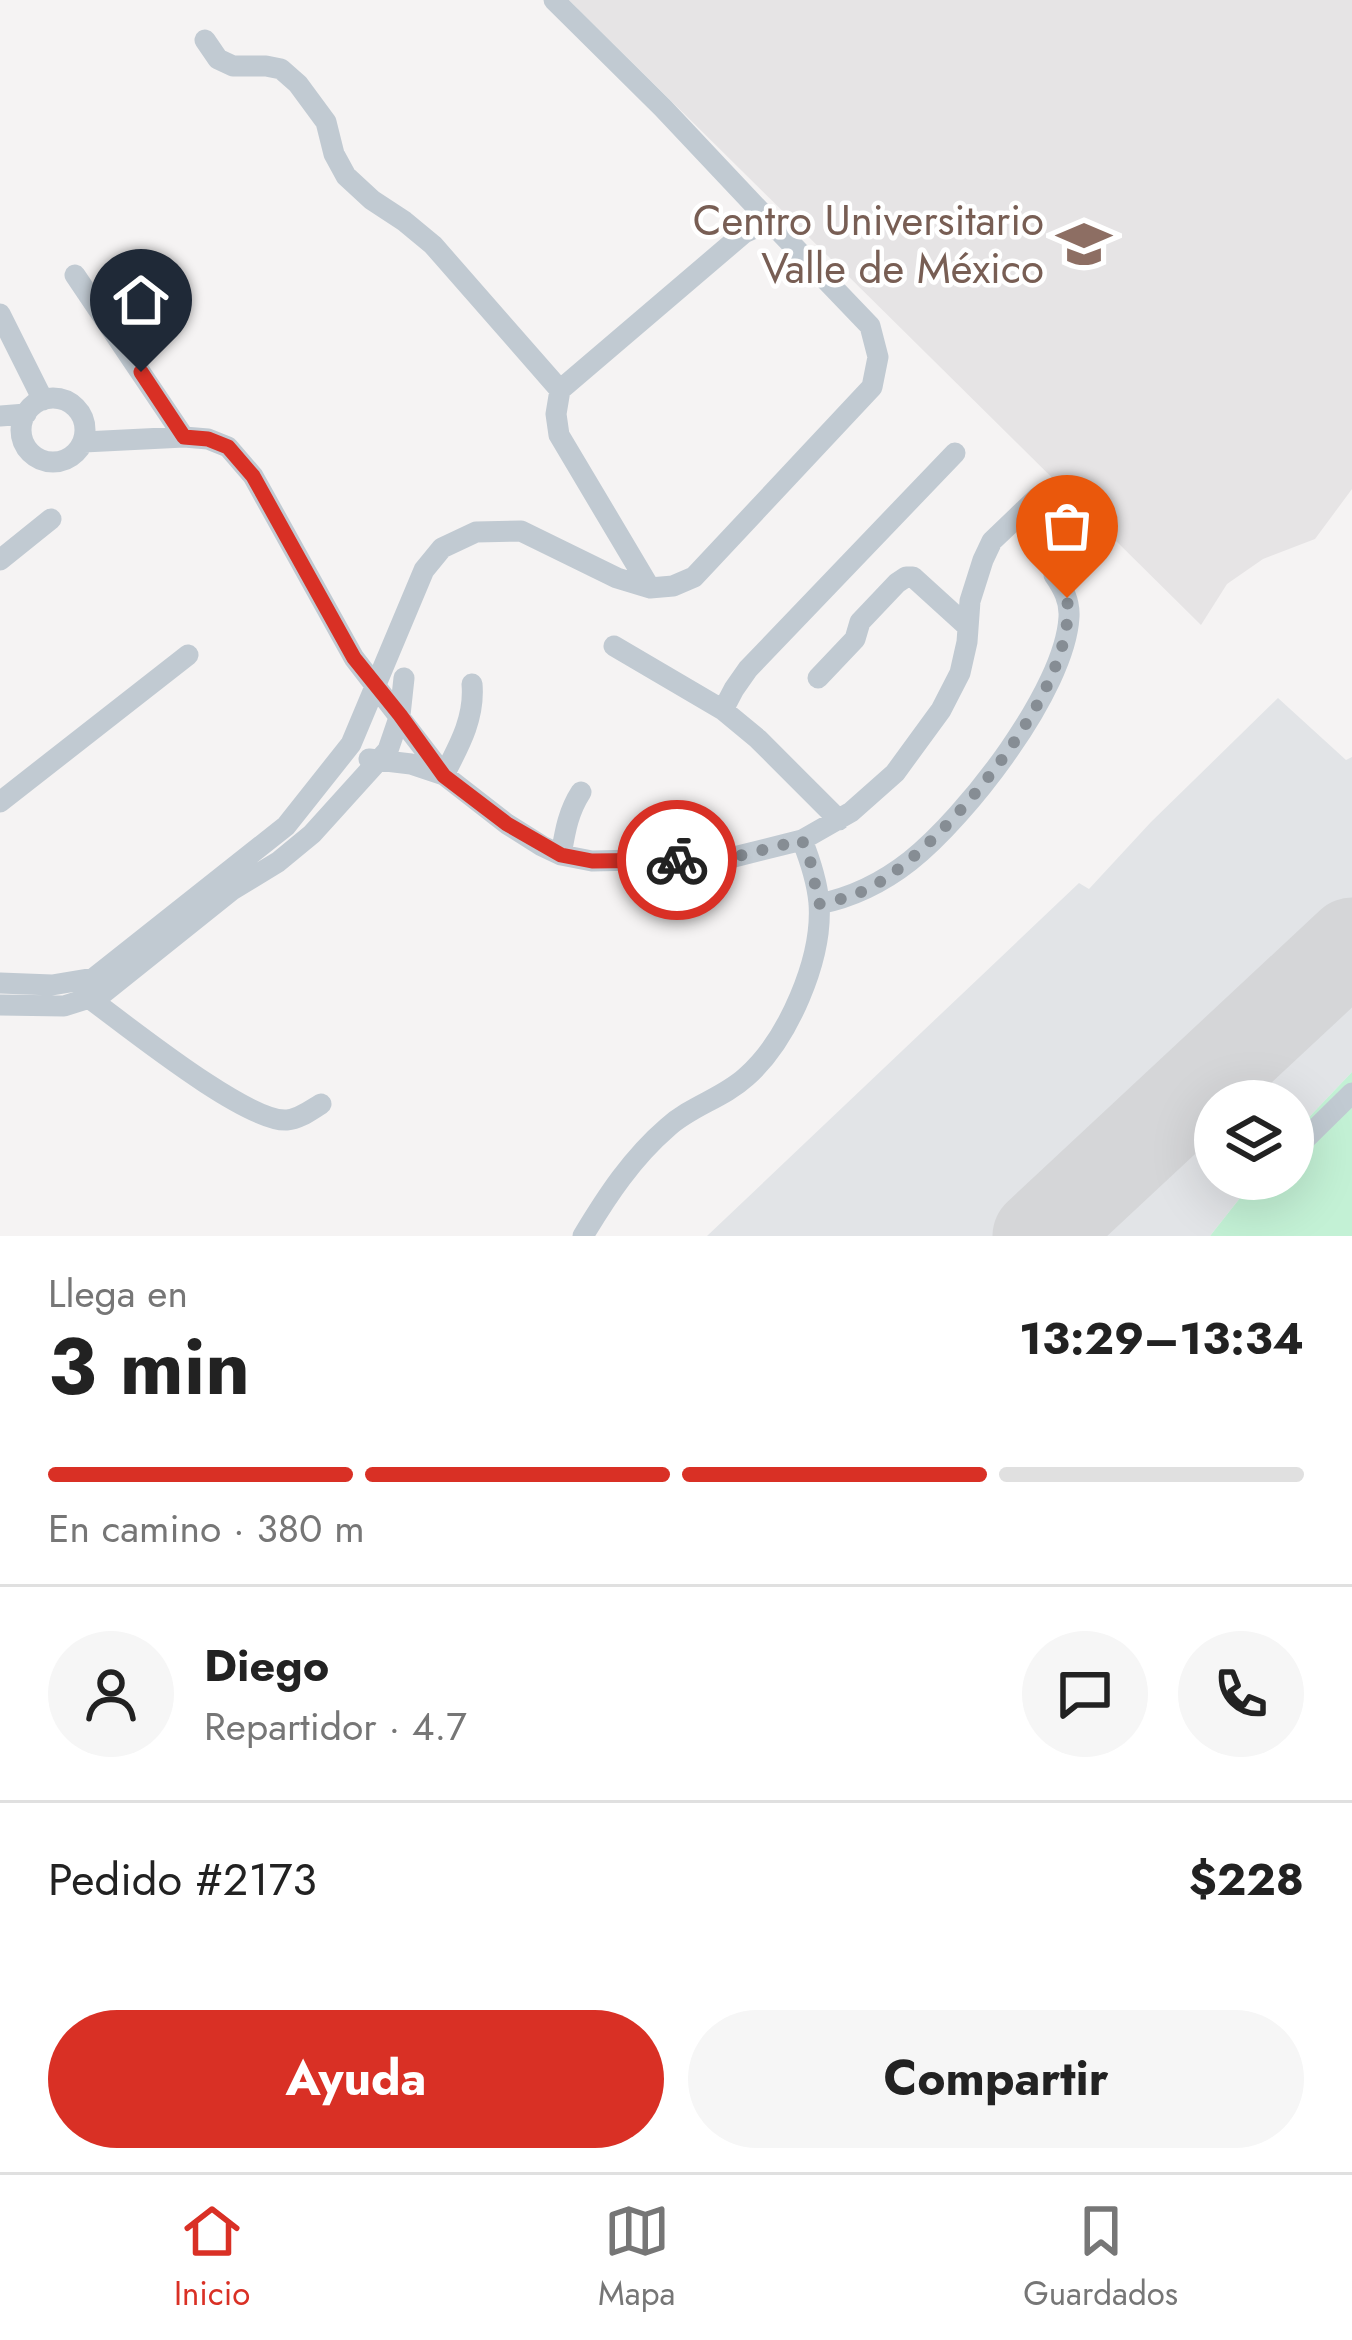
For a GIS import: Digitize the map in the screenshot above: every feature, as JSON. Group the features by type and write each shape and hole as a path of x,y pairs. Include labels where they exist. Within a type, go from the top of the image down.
{"street":[{"path":"0,983 52,985 94,978 286,826 351,744 424,570 442,548 476,532 520,531 616,578 650,587 673,586 694,577 872,387 878,357 870,326 554,0"},
{"path":"205,40 218,59 233,66 281,69 298,85 326,122 334,154 346,176 433,244 560,390"},
{"path":"650,587 559,435 560,390 744,232 759,226 778,230"},
{"path":"75,275 184,437"},
{"path":"0,314 34,407 21,433 28,451"},
{"path":"0,416 64,400 84,422 83,442 69,458 58,462 0,445"},
{"path":"83,442 184,437 228,447 253,476 354,658 444,776 507,824 561,855 592,861 730,858 802,840 839,820 895,773 941,710 960,673 976,577 992,541 1038,497"},
{"path":"723,710 748,670 956,453"},
{"path":"0,560 51,519"},
{"path":"819,904 846,899 910,860 968,804 1013,744 1040,699 1067,629 1067,598 1054,575"},
{"path":"818,678 855,639 860,622 906,577 914,577 968,627"},
{"path":"614,646 723,710 839,820"},
{"path":"0,802 188,656"},
{"path":"0,1005 64,1006 102,994 232,890 278,862 312,834 388,750 396,734 404,678"},
{"path":"444,776 471,713 472,684"},
{"path":"351,744 360,755 376,762 411,764 444,776"},
{"path":"561,855 567,821 581,792"},
{"path":"583,1236 616,1182 670,1124 745,1079 778,1042 798,1005 818,928 819,904 802,840"},
{"path":"89,998 224,1094 262,1114 286,1120 321,1104"},
{"path":"1314,1130 1352,1093"}],"shaded area":[{"name":"Centro Universitario Valle de México","path":"569,0 1352,0 1352,489 1315,539 1263,559 1227,584 1201,625"},
{"path":"1278,698 1346,760 1352,757 1352,1072 1314,1112 1314,1080 1194,1080 1194,1200 1238,1200 1210,1236 707,1236 1079,883 1089,889"}],"green space":[{"path":"1352,1072 1352,1236 1210,1236 1238,1200 1314,1200 1314,1112"}],"runway":[{"path":"1039,1236 1352,944"}],"way so far":[{"path":"677,860 730,858 802,840 819,904 846,899 877,884 946,828 1013,744 1059,656 1070,614 1067,598"}],"place":[{"name":"Centro Universitario Valle de México","path":"1084,244"}],"route":[{"path":"141,372 184,437 228,447 253,476 354,658 444,776 507,824 561,855 592,861 677,860"}]}
